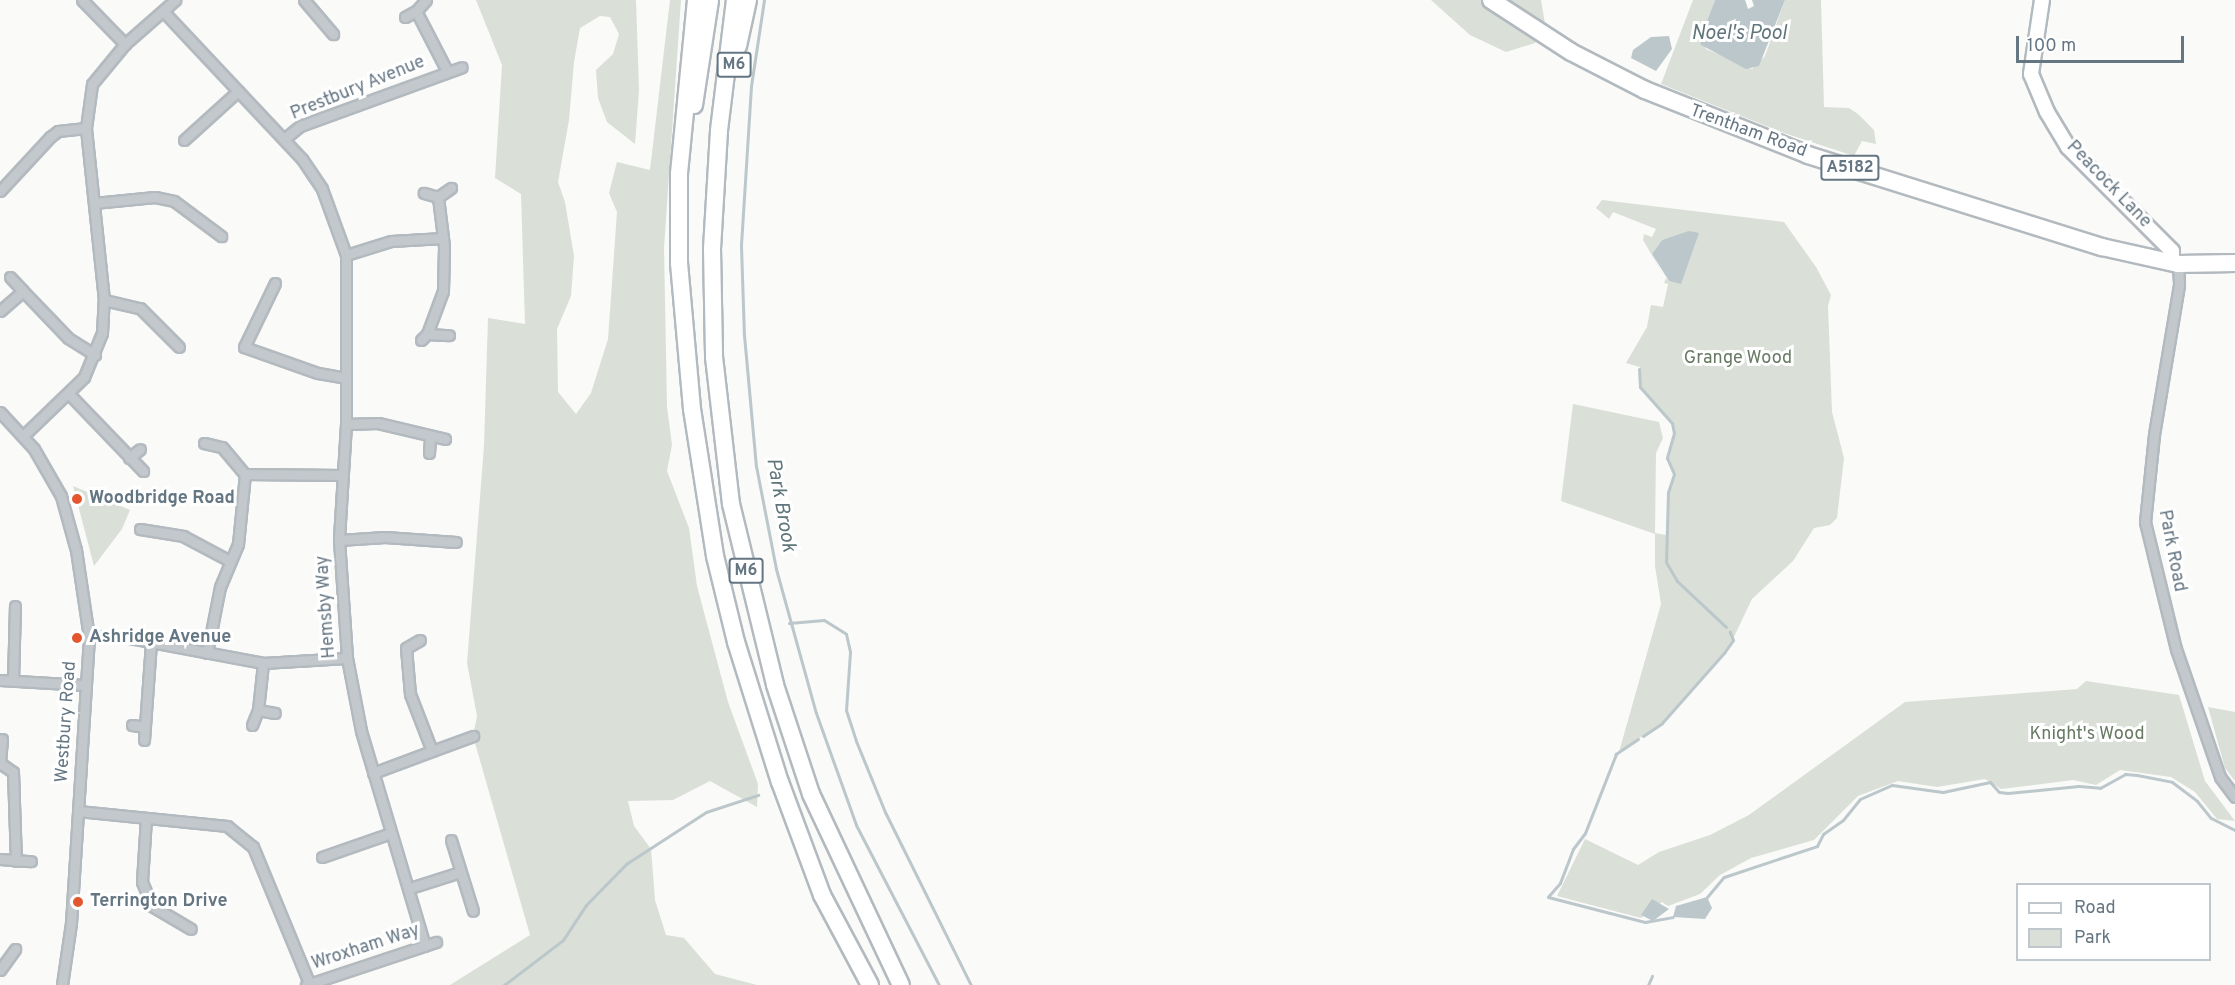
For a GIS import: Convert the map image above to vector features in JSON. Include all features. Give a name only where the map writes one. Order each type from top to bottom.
[{"type":"highway","name":"M6","points":[[696,0],[685,92],[678,217],[698,453],[714,556],[736,642],[776,772],[822,895],[870,985]]},
{"type":"highway","name":"M6","points":[[689,358],[689,171],[710,0]]},
{"type":"highway","name":"M6","points":[[735,0],[719,131],[712,249],[714,357],[731,504],[775,686],[811,794],[901,985]]},
{"type":"highway","name":"M6","points":[[719,131],[748,0]]},
{"type":"highway","name":"Trentham Road","points":[[1491,0],[1571,51],[1680,107],[1953,202],[2102,247],[2175,263],[2235,263]]},
{"type":"street","points":[[82,0],[125,44]]},
{"type":"street","points":[[23,436],[69,394],[95,355],[102,333],[104,300],[86,128],[92,84],[125,44],[175,0]]},
{"type":"street","points":[[304,0],[333,34]]},
{"type":"street","points":[[405,17],[416,11],[426,0]]},
{"type":"street","name":"Peacock Lane","points":[[2042,0],[2031,74],[2047,112],[2068,147],[2172,251],[2175,263]]},
{"type":"street","name":"Hemsby Way","points":[[163,11],[284,139],[322,189],[346,255],[346,424],[339,540],[347,658],[373,773],[410,888],[425,946]]},
{"type":"street","name":"Prestbury Avenue","points":[[416,11],[447,71]]},
{"type":"street","name":"Prestbury Avenue","points":[[284,139],[300,126],[462,67]]},
{"type":"street","points":[[184,140],[238,91]]},
{"type":"street","points":[[0,191],[58,131],[86,128]]},
{"type":"street","points":[[438,197],[451,188]]},
{"type":"street","points":[[424,193],[438,197]]},
{"type":"street","points":[[94,203],[155,197],[174,201],[221,237]]},
{"type":"street","points":[[438,197],[443,238],[443,291],[424,337],[449,335]]},
{"type":"street","points":[[346,255],[391,241],[443,238]]},
{"type":"street","name":"Park Road","points":[[2175,263],[2179,285],[2154,435],[2145,522],[2176,649],[2220,777],[2235,797]]},
{"type":"street","points":[[10,277],[68,338],[95,355]]},
{"type":"street","points":[[241,357],[275,283]]},
{"type":"street","points":[[0,311],[23,291]]},
{"type":"street","points":[[104,300],[140,308],[180,347]]},
{"type":"street","points":[[244,347],[318,373],[346,378]]},
{"type":"street","points":[[69,394],[143,471]]},
{"type":"street","name":"Westbury Road","points":[[0,412],[23,436],[61,496],[76,550],[89,637],[71,923],[62,985]]},
{"type":"street","points":[[346,424],[378,423],[445,439]]},
{"type":"street","points":[[429,453],[430,437]]},
{"type":"street","points":[[204,443],[222,447],[246,474],[342,475]]},
{"type":"street","points":[[129,458],[140,449]]},
{"type":"street","points":[[207,653],[220,587],[238,544],[246,474]]},
{"type":"street","points":[[140,529],[183,536],[230,561]]},
{"type":"street","points":[[339,540],[385,537],[456,542]]},
{"type":"street","points":[[13,681],[15,606]]},
{"type":"street","points":[[89,637],[151,642],[263,663],[347,658]]},
{"type":"street","points":[[420,640],[406,648],[410,694],[432,751]]},
{"type":"street","points":[[144,740],[151,642]]},
{"type":"street","points":[[252,725],[258,710],[263,663]]},
{"type":"street","points":[[0,680],[85,686]]},
{"type":"street","points":[[258,710],[276,713]]},
{"type":"street","points":[[132,725],[146,727]]},
{"type":"street","points":[[373,773],[473,736]]},
{"type":"street","points":[[2,739],[0,763],[12,772],[23,773]]},
{"type":"street","points":[[12,772],[16,861]]},
{"type":"street","points":[[78,811],[227,826],[253,847],[308,984]]},
{"type":"street","points":[[146,818],[142,882],[152,906],[191,929]]},
{"type":"street","points":[[322,857],[391,833]]},
{"type":"street","points":[[451,840],[473,911]]},
{"type":"street","points":[[0,859],[31,861]]},
{"type":"street","points":[[410,888],[460,872]]},
{"type":"street","name":"Wroxham Way","points":[[308,984],[436,942]]},
{"type":"street","points":[[0,970],[15,949]]},
{"type":"green space","points":[[476,0],[636,0],[639,90],[635,144],[607,122],[598,98],[596,70],[613,54],[619,34],[610,17],[600,16],[580,28],[574,62],[569,120],[558,182],[565,202],[574,256],[571,296],[557,329],[558,392],[576,414],[591,393],[608,339],[617,212],[609,193],[617,162],[650,170],[670,0],[681,0],[664,248],[667,407],[672,445],[667,471],[689,528],[697,586],[728,702],[758,784],[757,807],[710,781],[673,800],[628,801],[634,826],[651,849],[655,900],[666,935],[684,938],[715,974],[757,985],[450,985],[530,935],[473,736],[477,716],[467,663],[484,446],[488,318],[525,324],[521,194],[495,178],[502,65]]},
{"type":"green space","points":[[1431,0],[1541,0],[1545,24],[1535,43],[1506,52],[1470,35]]},
{"type":"green space","points":[[1693,0],[1715,0],[1700,39],[1706,49],[1752,69],[1765,56],[1785,0],[1821,0],[1824,107],[1849,108],[1858,114],[1874,130],[1876,144],[1862,141],[1854,156],[1784,133],[1661,84]]},
{"type":"green space","name":"Grange Wood","points":[[1602,200],[1784,222],[1816,267],[1831,295],[1828,306],[1832,412],[1844,458],[1837,518],[1830,525],[1814,528],[1793,561],[1752,599],[1730,645],[1662,723],[1619,752],[1661,604],[1655,566],[1655,534],[1561,501],[1573,404],[1659,422],[1663,438],[1656,453],[1655,533],[1666,535],[1668,492],[1674,474],[1667,458],[1674,433],[1672,423],[1640,387],[1640,367],[1626,363],[1647,327],[1651,305],[1663,307],[1668,284],[1664,283],[1666,278],[1669,281],[1677,236],[1662,240],[1652,254],[1663,274],[1643,240],[1644,234],[1652,237],[1656,229],[1613,212],[1609,219],[1596,208]]},
{"type":"green space","points":[[73,486],[130,510],[122,529],[94,566]]},
{"type":"green space","name":"Knight's Wood","points":[[2086,681],[2179,695],[2205,781],[2235,821],[2217,819],[2195,792],[2171,777],[2120,770],[2096,785],[2073,780],[2001,789],[1985,779],[1937,787],[1898,781],[1858,796],[1814,840],[1751,858],[1720,875],[1700,894],[1668,906],[1662,902],[1641,918],[1557,896],[1585,839],[1638,865],[1659,852],[1710,835],[1749,815],[1905,702],[2077,689]]},
{"type":"green space","points":[[2208,707],[2235,712],[2235,781],[2225,768]]},
{"type":"water","name":"Noel's Pool","points":[[1715,0],[1745,0],[1748,9],[1754,6],[1752,0],[1785,0],[1759,66],[1746,69],[1701,45],[1700,39]]},
{"type":"water","points":[[1669,36],[1672,49],[1656,71],[1631,58],[1633,50],[1651,37]]},
{"type":"water","points":[[1689,231],[1699,233],[1681,284],[1669,281],[1652,254],[1662,240]]},
{"type":"water","points":[[1707,897],[1712,908],[1705,919],[1673,917],[1676,906]]},
{"type":"water","points":[[1652,899],[1669,909],[1653,921],[1641,915]]},
{"type":"waterway","name":"Park Brook","points":[[764,0],[751,86],[741,246],[744,335],[756,466],[776,569],[816,713],[856,825],[939,985]]},
{"type":"waterway","points":[[1639,369],[1640,387],[1672,423],[1674,433],[1667,458],[1674,474],[1668,492],[1666,562],[1677,581],[1726,627]]},
{"type":"waterway","points":[[789,623],[824,620],[846,634],[850,652],[846,710],[856,741],[885,812],[971,985]]},
{"type":"waterway","points":[[1643,736],[1662,723],[1724,653],[1733,640],[1730,632]]},
{"type":"waterway","points":[[1638,739],[1616,754],[1585,833],[1573,849],[1560,883],[1548,897],[1645,922],[1673,917]]},
{"type":"waterway","points":[[1707,897],[1724,877],[1817,846],[1823,834],[1843,820],[1860,799],[1892,785],[1943,792],[1990,782],[1999,792],[2008,793],[2079,786],[2100,788],[2125,774],[2137,775],[2172,782],[2197,801],[2211,818],[2235,830]]},
{"type":"waterway","points":[[504,985],[563,940],[586,905],[626,864],[706,812],[758,795]]},
{"type":"waterway","points":[[1648,985],[1652,976]]},
{"type":"place","name":"Woodbridge Road","points":[[77,499]]},
{"type":"place","name":"Ashridge Avenue","points":[[77,638]]},
{"type":"place","name":"Terrington Drive","points":[[78,902]]}]
